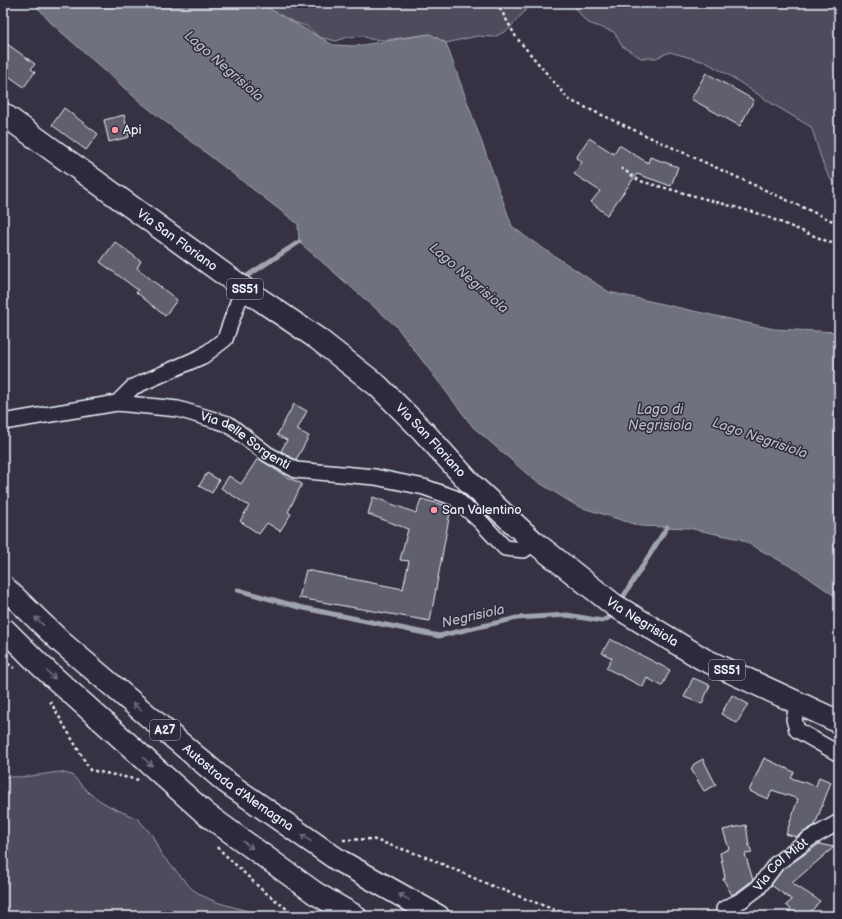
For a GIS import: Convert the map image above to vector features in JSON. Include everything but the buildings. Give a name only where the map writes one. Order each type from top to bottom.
[{"type":"main road","name":"Via San Floriano","points":[[3,114],[246,290],[318,339],[378,386],[423,431],[471,484]]},
{"type":"main road","name":"Via Negrisiola","points":[[471,484],[534,542],[617,607],[703,659],[839,722]]},
{"type":"main road","name":"Autostrada d'Alemagna","points":[[3,586],[61,642],[226,782],[338,860],[438,916]]},
{"type":"main road","name":"A27","points":[[3,628],[39,664],[206,814],[315,893],[355,916]]},
{"type":"street","points":[[117,403],[133,386],[203,356],[225,338],[238,302],[246,290]]},
{"type":"street","name":"Via delle Sorgenti","points":[[3,422],[117,403],[178,409],[228,424],[267,454],[296,470],[375,477],[424,487],[455,498],[505,548],[524,550],[534,542]]},
{"type":"street","points":[[798,703],[794,719],[797,730],[839,754]]},
{"type":"street","name":"Via Col Miòt","points":[[724,909],[742,900],[758,888],[776,864],[809,839],[839,822]]},
{"type":"path","points":[[497,3],[516,37],[569,100],[839,224]]},
{"type":"path","points":[[621,168],[640,181],[760,214],[839,246]]},
{"type":"path","points":[[3,660],[15,669]]},
{"type":"path","points":[[48,699],[90,770],[146,781]]},
{"type":"shaded area","points":[[249,3],[532,3],[508,30],[494,37],[477,36],[446,43],[430,34],[385,40],[370,39],[362,36],[348,37],[336,41],[319,37],[306,26],[280,20]]},
{"type":"shaded area","points":[[572,3],[839,3],[839,188],[833,183],[825,168],[811,127],[727,74],[705,62],[670,52],[656,58],[641,58],[622,46],[614,32],[586,22]]},
{"type":"shaded area","points":[[60,772],[72,775],[89,793],[99,800],[138,819],[152,835],[161,854],[192,889],[216,902],[259,916],[3,916],[3,776],[24,777]]},
{"type":"water","name":"Lago di Negrisiola","points":[[34,3],[260,3],[333,45],[356,46],[430,34],[446,43],[512,226],[526,237],[609,292],[774,329],[839,332],[839,599],[799,571],[740,539],[688,528],[640,526],[577,506],[533,479],[473,427],[396,326],[299,242],[298,224],[140,102],[51,23]]},
{"type":"waterway","points":[[247,276],[299,242]]},
{"type":"waterway","name":"Negrisiola","points":[[620,602],[667,527]]},
{"type":"waterway","name":"Negrisiola","points":[[238,590],[299,607],[439,636],[517,618],[567,615],[602,621],[610,617],[614,611]]},
{"type":"place","name":"Api","points":[[115,130]]},
{"type":"place","name":"San Valentino","points":[[434,510]]},
{"type":"water label","name":"Lago Negrisiola","points":[[224,66]]},
{"type":"water label","name":"Lago Negrisiola","points":[[469,278]]},
{"type":"water label","name":"Lago Negrisiola","points":[[760,438]]}]
